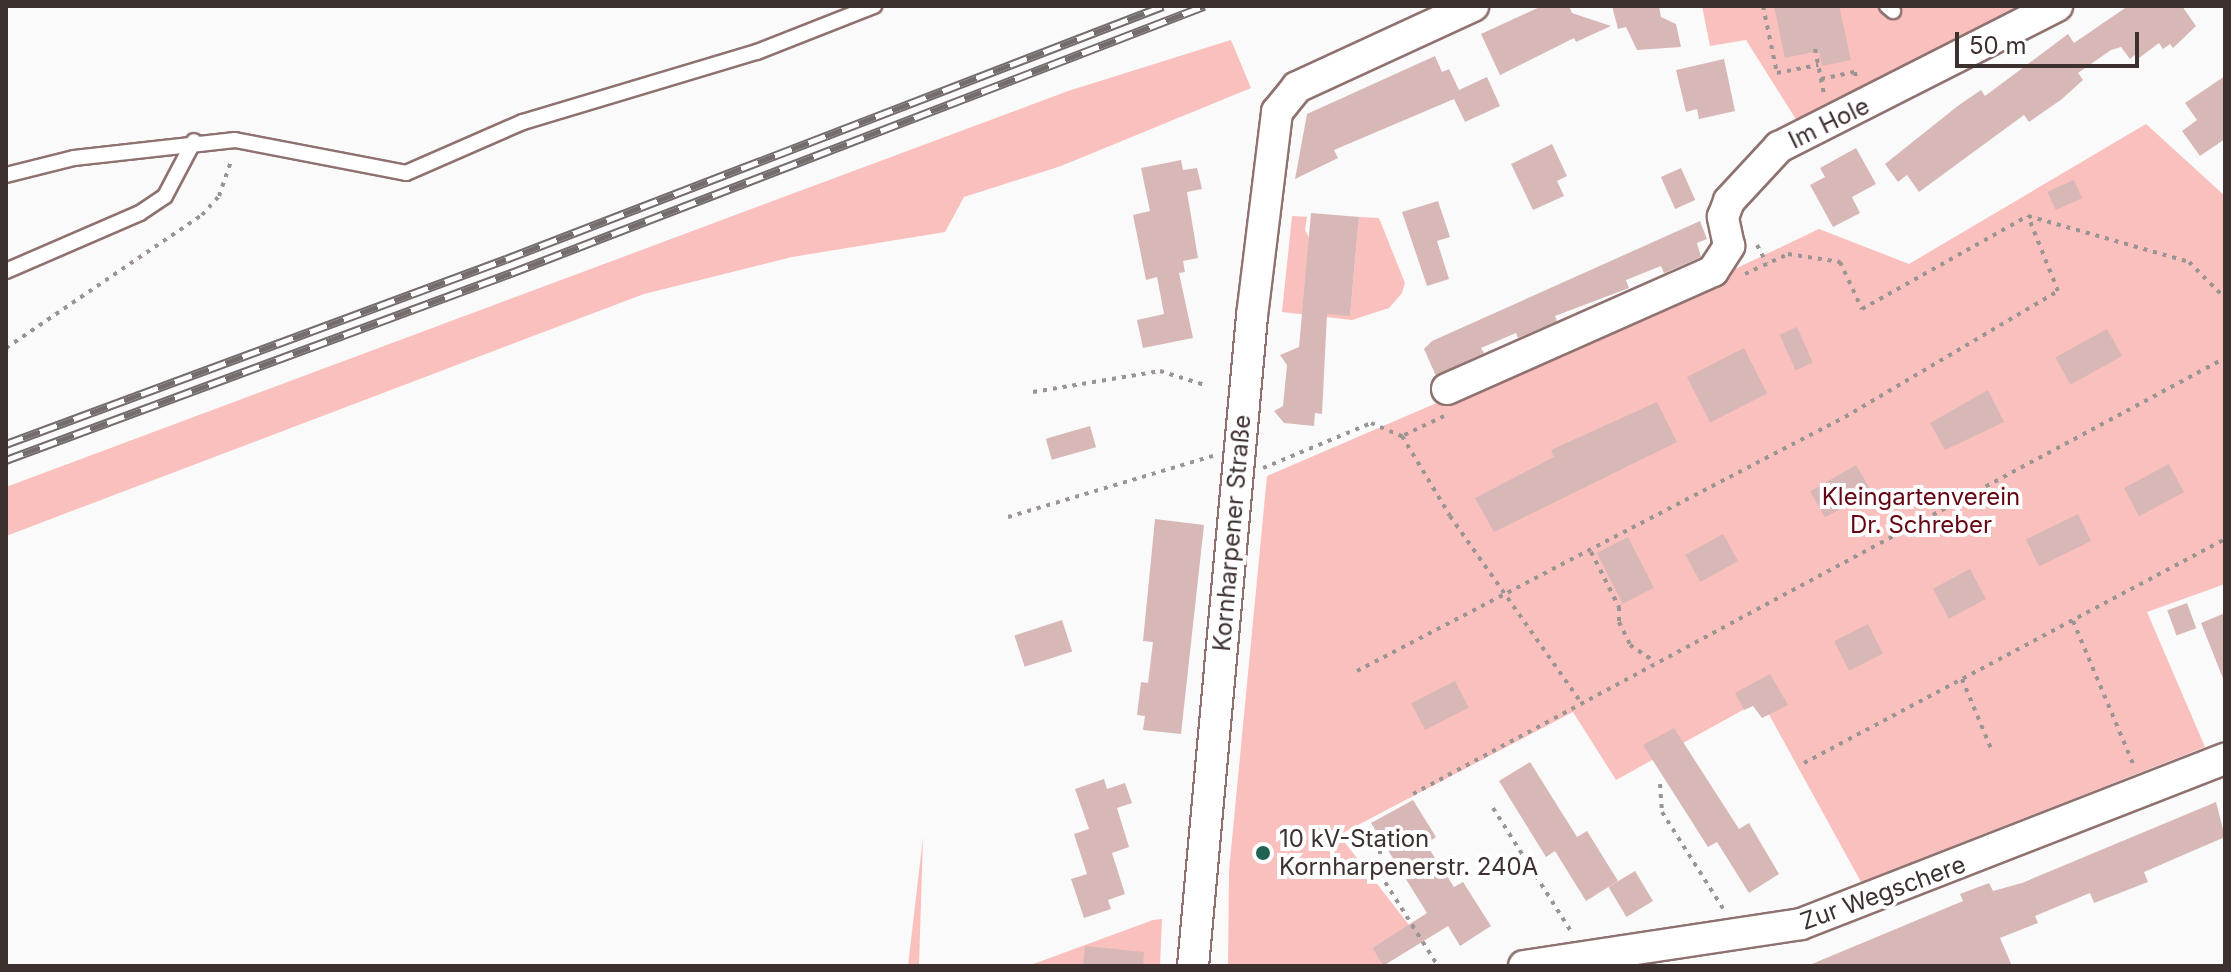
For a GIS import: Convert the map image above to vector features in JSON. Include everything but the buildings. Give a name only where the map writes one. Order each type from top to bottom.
[{"type":"street","name":"Kornharpener Straße","points":[[1193,966],[1238,460],[1273,130],[1282,101],[1297,87],[1473,6]]},
{"type":"street","name":"Im Hole","points":[[1452,400],[1713,271],[1729,246],[1723,217],[1729,201],[1779,147],[2057,6]]},
{"type":"street","name":"Zur Wegschere","points":[[1524,966],[1587,955],[1739,937],[1801,924],[1867,902],[2225,759]]},
{"type":"lane","points":[[6,175],[74,158],[194,141],[235,140],[406,173],[523,122],[757,52],[874,6]]},
{"type":"lane","points":[[6,271],[165,196],[194,141]]},
{"type":"path","points":[[1763,6],[1777,73],[1818,65]]},
{"type":"path","points":[[1815,49],[1822,83]]},
{"type":"path","points":[[6,348],[202,215],[219,196],[235,140]]},
{"type":"path","points":[[1357,671],[1506,597],[1845,417],[2058,291],[2028,216]]},
{"type":"path","points":[[1739,277],[1788,254],[1840,262],[1862,309],[2028,216],[2189,262],[2225,298]]},
{"type":"path","points":[[1413,794],[1580,701],[2225,358]]},
{"type":"path","points":[[1033,392],[1160,371],[1205,385]]},
{"type":"path","points":[[1402,436],[1452,400]]},
{"type":"path","points":[[1008,517],[1238,460],[1261,469],[1371,423],[1402,436],[1506,597],[1580,701]]},
{"type":"path","points":[[1804,763],[2225,539]]},
{"type":"path","points":[[1591,552],[1619,607],[1619,622],[1630,645],[1655,662]]},
{"type":"path","points":[[2073,621],[2144,791]]},
{"type":"path","points":[[1962,679],[1992,751]]},
{"type":"path","points":[[1660,784],[1662,812],[1739,937]]},
{"type":"path","points":[[1493,808],[1587,955]]},
{"type":"path","points":[[1380,850],[1380,874],[1438,966]]},
{"type":"green space","points":[[1702,6],[2023,6],[1797,121],[1746,40],[1710,46]]},
{"type":"green space","points":[[1231,40],[1251,88],[1061,166],[964,197],[945,232],[792,257],[644,294],[6,536],[6,487],[1068,91]]},
{"type":"green space","name":"Kleingartenverein Dr. Schreber","points":[[2146,124],[2225,196],[2225,584],[2147,612],[2205,747],[1861,882],[1761,700],[1616,780],[1573,712],[1339,835],[1409,925],[1372,948],[1383,966],[1228,966],[1229,871],[1267,476],[1613,327],[1819,229],[1909,264]]},
{"type":"green space","points":[[1292,216],[1307,217],[1305,230],[1350,316],[1359,217],[1379,218],[1405,283],[1402,293],[1389,308],[1352,320],[1282,312]]},
{"type":"green space","points":[[923,837],[919,966],[908,966]]},
{"type":"green space","points":[[1162,919],[1160,966],[1028,966],[1153,920]]},
{"type":"railway","points":[[6,444],[506,259],[1163,6]]},
{"type":"railway","points":[[6,460],[511,273],[1204,6]]},
{"type":"place","name":"10 kV-Station Kornharpenerstr. 240A","points":[[1263,853]]}]
